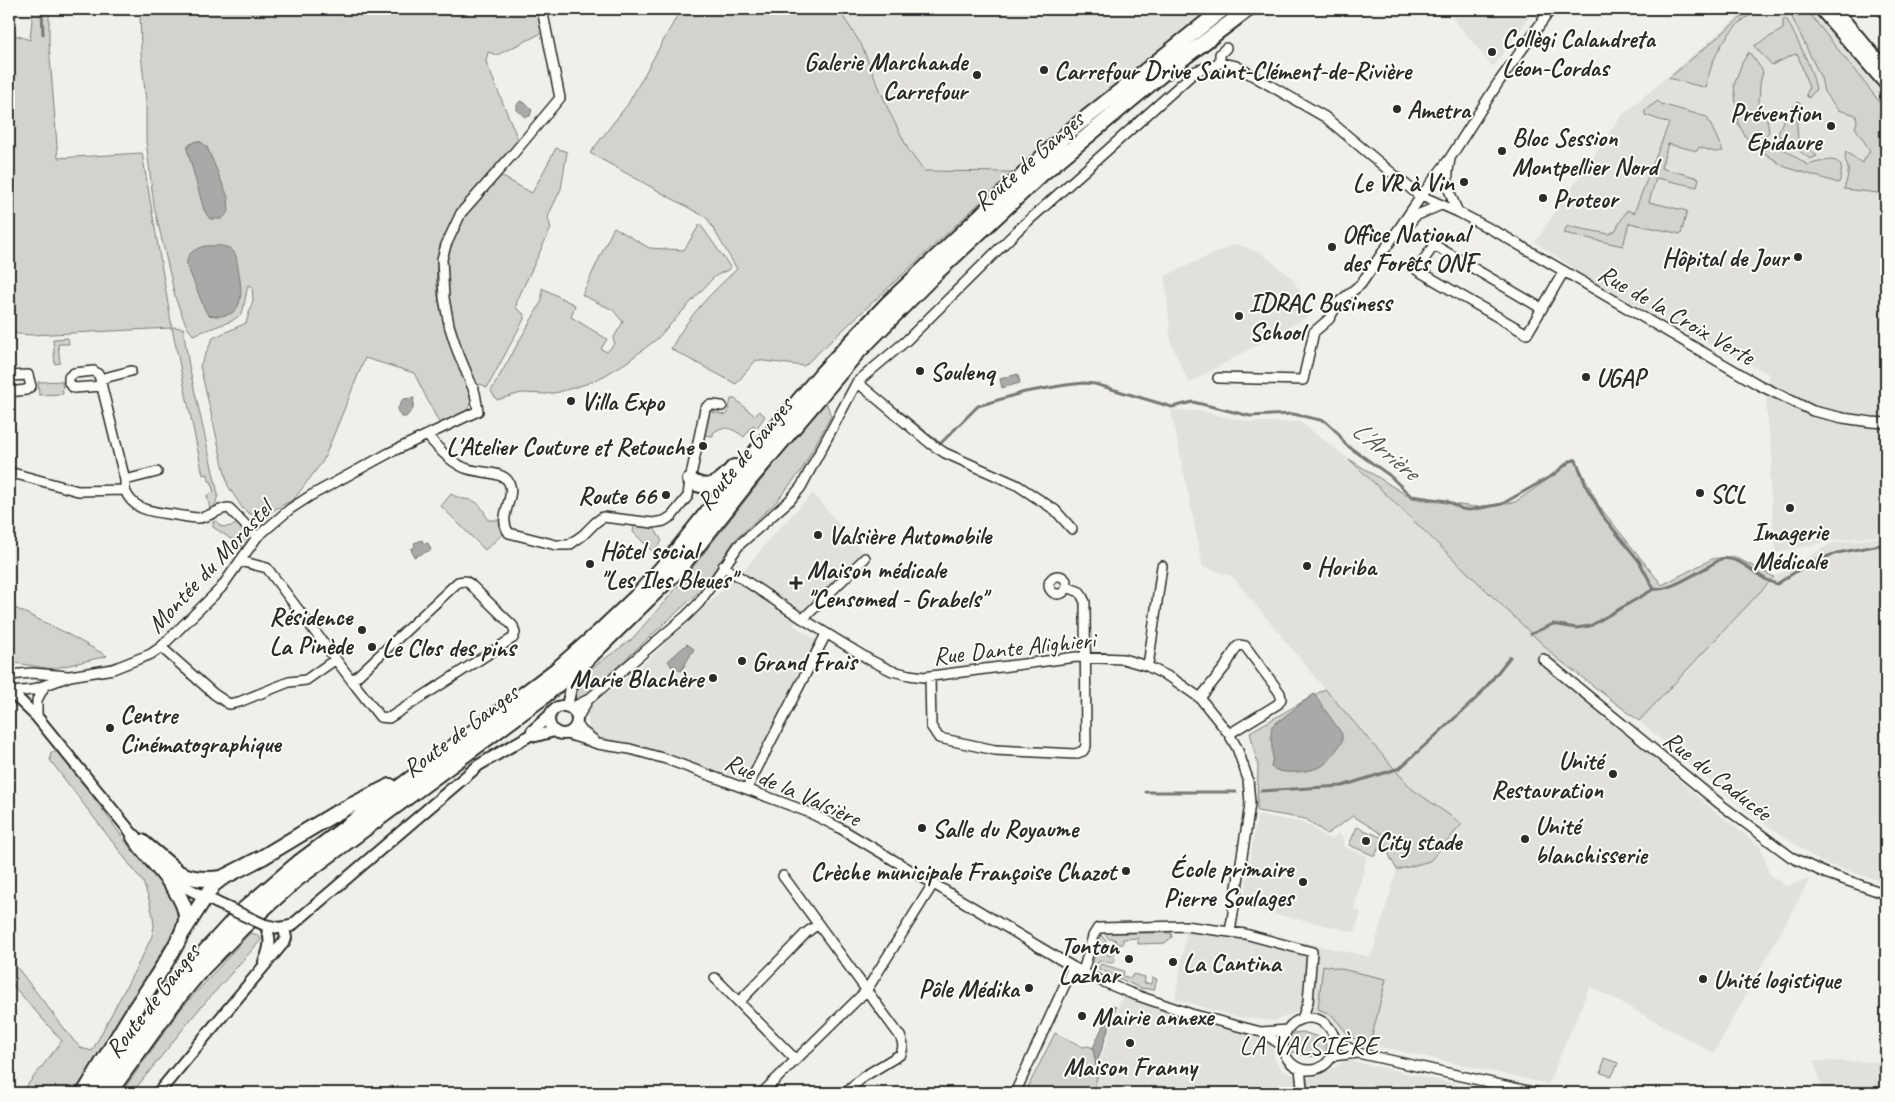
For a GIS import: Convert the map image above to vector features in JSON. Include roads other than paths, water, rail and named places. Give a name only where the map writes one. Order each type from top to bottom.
[{"type":"main road","name":"Route de Ganges","points":[[95,1093],[168,992],[242,911],[298,863],[556,670],[597,634],[636,597],[669,560],[753,456],[861,330],[1001,194],[1071,130],[1223,9]]},
{"type":"main road","name":"Route de Ganges","points":[[109,1093],[172,1004],[201,970],[243,927],[338,847],[543,697],[582,664],[681,567],[751,478],[856,354],[935,274],[1044,172],[1161,75],[1248,9]]},
{"type":"main road","points":[[1821,9],[1886,84]]},
{"type":"main road","points":[[1834,9],[1886,70]]},
{"type":"main road","points":[[690,480],[702,486],[715,484],[723,480],[742,458],[753,456]]},
{"type":"main road","points":[[84,1093],[179,938],[211,900],[213,885],[336,813],[422,770]]},
{"type":"main road","points":[[134,837],[148,845],[179,873],[209,880],[222,878]]},
{"type":"main road","points":[[134,837],[168,881],[183,906],[186,917],[179,938]]},
{"type":"street","name":"Montée du Morastel","points":[[10,691],[32,690],[70,676],[113,669],[138,660],[161,648],[222,588],[258,537],[290,509],[310,496],[389,454],[478,411],[475,393],[457,350],[446,312],[442,259],[453,229],[461,214],[560,98],[542,9]]},
{"type":"street","points":[[1218,378],[1303,380],[1314,332],[1329,320],[1338,303],[1361,284],[1422,195],[1450,158],[1498,83],[1551,9]]},
{"type":"street","points":[[10,691],[37,717],[134,837],[179,884],[265,925],[281,928],[291,926],[480,765],[532,734],[532,731],[554,709],[562,706],[569,707],[589,699],[699,602],[723,566],[740,545],[790,500],[801,487],[857,382],[906,341],[1018,230],[1196,71],[1220,63],[1220,54],[1226,48]]},
{"type":"street","name":"Rue de la Croix Verte","points":[[1220,63],[1236,66],[1325,117],[1411,190],[1458,212],[1564,270],[1674,337],[1785,399],[1828,415],[1886,423]]},
{"type":"street","points":[[1450,158],[1446,172],[1447,182],[1458,212]]},
{"type":"street","points":[[1394,238],[1407,227],[1415,216],[1441,204]]},
{"type":"street","points":[[1541,308],[1434,245],[1417,270],[1527,334],[1564,270]]},
{"type":"street","points":[[131,371],[101,383],[125,485],[135,504],[148,511],[198,518],[229,508],[258,537]]},
{"type":"street","points":[[9,376],[28,375],[31,386],[26,390],[9,392]]},
{"type":"street","points":[[857,382],[931,444],[945,453],[1017,485],[1055,510],[1072,529]]},
{"type":"street","points":[[427,435],[442,452],[464,468],[502,476],[508,480],[511,488],[505,518],[509,533],[556,545],[572,543],[603,517],[646,522],[668,519],[688,496],[705,409],[712,404],[722,406]]},
{"type":"street","points":[[9,472],[78,491],[125,485],[157,472]]},
{"type":"street","points":[[803,619],[865,558]]},
{"type":"street","points":[[240,561],[268,568],[352,681],[380,717],[389,718],[513,638],[515,633],[513,626],[470,584],[465,581],[458,582],[352,681]]},
{"type":"street","name":"Rue Dante Alighieri","points":[[723,566],[826,634],[892,671],[908,675],[930,676],[1085,656],[1123,659],[1146,666],[1173,679],[1200,698],[1229,734],[1237,748],[1248,779],[1250,804],[1230,932]]},
{"type":"street","points":[[1146,666],[1149,659],[1162,566]]},
{"type":"street","points":[[930,676],[931,726],[939,738],[994,750],[1075,754],[1083,751],[1086,746],[1085,602],[1080,592],[1067,587]]},
{"type":"street","points":[[747,788],[826,634]]},
{"type":"street","points":[[1200,698],[1225,667],[1236,648],[1240,645],[1245,646],[1280,694],[1281,699],[1278,704],[1229,734]]},
{"type":"street","points":[[161,648],[214,694],[229,704],[236,703],[288,682],[306,680],[336,659]]},
{"type":"street","name":"Rue du Caducée","points":[[1542,659],[1720,804],[1791,857],[1825,873],[1886,894]]},
{"type":"street","points":[[582,664],[581,675],[571,688],[569,707],[576,715],[577,722],[582,731],[598,744]]},
{"type":"street","name":"Montée du Morastel","points":[[9,675],[32,673],[70,676]]},
{"type":"street","points":[[37,717],[37,700],[46,686]]},
{"type":"street","points":[[549,716],[549,724],[554,731],[560,734],[567,734],[571,732],[589,699]]},
{"type":"street","points":[[532,734],[536,736],[554,731]]},
{"type":"street","name":"Rue de la Valsière","points":[[567,734],[598,744],[630,749],[666,759],[808,812],[838,826],[1082,972],[1143,998],[1181,1011],[1261,1032]]},
{"type":"street","points":[[783,876],[900,1036],[903,1043],[901,1054],[863,1077],[846,1093]]},
{"type":"street","points":[[762,1093],[866,990],[933,884]]},
{"type":"street","points":[[739,1002],[806,933],[818,924]]},
{"type":"street","points":[[265,925],[270,940]]},
{"type":"street","points":[[1082,972],[1093,936],[1098,928],[1186,926],[1245,934],[1312,952],[1308,1002],[1302,1018]]},
{"type":"street","points":[[262,967],[268,954],[272,934],[281,928]]},
{"type":"street","points":[[158,1093],[284,942],[286,938],[281,928]]},
{"type":"street","points":[[1015,1093],[1073,967]]},
{"type":"street","points":[[715,978],[796,1060]]},
{"type":"street","points":[[1308,1002],[1314,1018]]},
{"type":"street","points":[[1335,1040],[1332,1056],[1321,1067],[1314,1070],[1300,1069],[1288,1060],[1283,1046],[1287,1030],[1296,1021],[1302,1018],[1314,1018],[1328,1026],[1335,1040],[1358,1054]]},
{"type":"street","points":[[1261,1032],[1287,1030]]},
{"type":"street","points":[[1261,1032],[1283,1046]]},
{"type":"street","points":[[1332,1056],[1358,1054],[1537,1093]]},
{"type":"street","points":[[1300,1069],[1301,1090]]},
{"type":"street","points":[[1301,1090],[1314,1070]]},
{"type":"waterway","points":[[42,9],[43,34]]},
{"type":"waterway","name":"L'Arrière","points":[[885,400],[940,444],[978,406],[1025,392],[1084,383],[1095,384],[1172,407],[1193,402],[1250,416],[1293,414],[1325,421],[1338,433],[1345,444],[1389,475],[1411,496],[1447,501],[1462,509],[1470,510],[1502,504],[1553,475],[1570,461],[1576,460],[1587,488],[1605,519],[1639,561],[1654,589]]},
{"type":"waterway","name":"L'Arrière","points":[[1531,634],[1553,624],[1576,628],[1590,626],[1654,589],[1661,589],[1678,583],[1721,559],[1729,559],[1743,564],[1763,578],[1777,584],[1809,563],[1837,553],[1886,544]]},
{"type":"waterway","points":[[1261,791],[1342,786],[1400,768],[1479,696],[1510,657]]},
{"type":"waterway","points":[[1146,792],[1236,792]]},
{"type":"place","name":"Collègi Calandreta Léon-Cordas","points":[[1492,52]]},
{"type":"place","name":"Carrefour Drive Saint-Clément-de-Rivière","points":[[1044,70]]},
{"type":"place","name":"Galerie Marchande Carrefour","points":[[977,75]]},
{"type":"place","name":"Ametra","points":[[1397,109]]},
{"type":"place","name":"Prévention Epidaure","points":[[1831,126]]},
{"type":"place","name":"Bloc Session Montpellier Nord","points":[[1502,151]]},
{"type":"place","name":"Le VR à Vin","points":[[1464,182]]},
{"type":"place","name":"Proteor","points":[[1543,198]]},
{"type":"place","name":"Office National des Forêts ONF","points":[[1332,247]]},
{"type":"place","name":"Hôpital de Jour","points":[[1798,257]]},
{"type":"place","name":"IDRAC Business School","points":[[1239,316]]},
{"type":"place","name":"Soulenq","points":[[920,371]]},
{"type":"place","name":"UGAP","points":[[1586,377]]},
{"type":"place","name":"Villa Expo","points":[[571,401]]},
{"type":"place","name":"L'Atelier Couture et Retouche","points":[[703,446]]},
{"type":"place","name":"SCL","points":[[1700,493]]},
{"type":"place","name":"Route 66","points":[[666,495]]},
{"type":"place","name":"Imagerie Médicale","points":[[1790,508]]},
{"type":"place","name":"Valsière Automobile","points":[[818,535]]},
{"type":"place","name":"Hôtel social \"Les Iles Bleues\"","points":[[590,564]]},
{"type":"place","name":"Horiba","points":[[1307,566]]},
{"type":"place","name":"Maison médicale \"Censomed - Grabels\"","points":[[796,583]]},
{"type":"place","name":"Résidence La Pinède","points":[[362,630]]},
{"type":"place","name":"Le Clos des pins","points":[[372,647]]},
{"type":"place","name":"Grand Frais","points":[[742,661]]},
{"type":"place","name":"Marie Blachère","points":[[713,678]]},
{"type":"place","name":"Centre Cinématographique","points":[[110,728]]},
{"type":"place","name":"Unité Restauration","points":[[1613,774]]},
{"type":"place","name":"Salle du Royaume","points":[[922,828]]},
{"type":"place","name":"Unité blanchisserie","points":[[1525,839]]},
{"type":"place","name":"City stade","points":[[1366,841]]},
{"type":"place","name":"Crèche municipale Françoise Chazot","points":[[1126,871]]},
{"type":"place","name":"École primaire Pierre Soulages","points":[[1303,882]]},
{"type":"place","name":"Tonton Lazhar","points":[[1129,959]]},
{"type":"place","name":"La Cantina","points":[[1173,962]]},
{"type":"place","name":"Unité logistique","points":[[1703,979]]},
{"type":"place","name":"Pôle Médika","points":[[1029,988]]},
{"type":"place","name":"Mairie annexe","points":[[1082,1016]]},
{"type":"place","name":"Maison Franny","points":[[1130,1043]]},
{"type":"district","name":"LA VALSIÈRE","points":[[1309,1045]]}]
